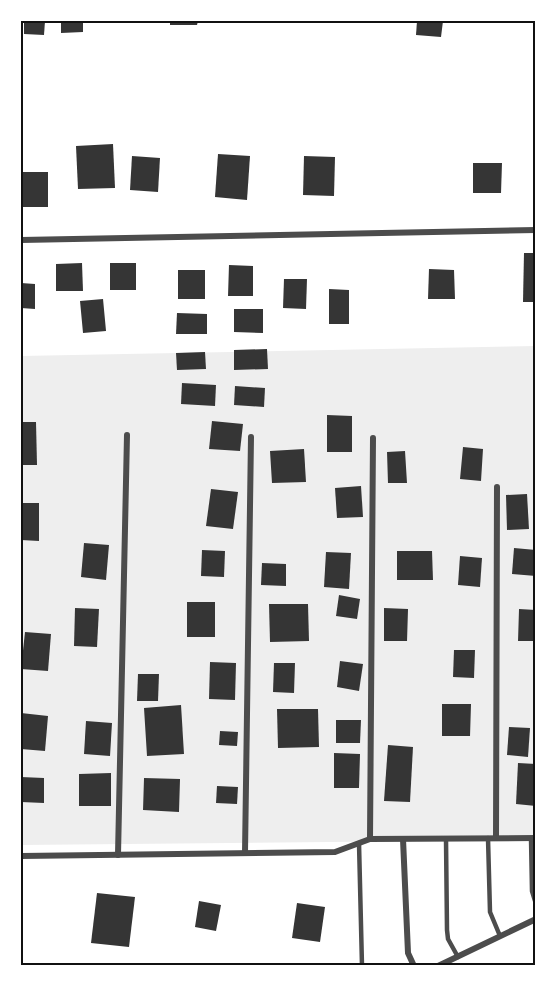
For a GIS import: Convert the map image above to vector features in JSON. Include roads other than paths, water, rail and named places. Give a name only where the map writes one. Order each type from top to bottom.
[{"type":"street","points":[[21,240],[536,230]]},
{"type":"street","points":[[118,855],[127,435]]},
{"type":"street","points":[[245,853],[251,437]]},
{"type":"street","points":[[370,839],[373,438]]},
{"type":"street","points":[[496,838],[497,487]]},
{"type":"street","points":[[21,856],[335,852],[370,839],[534,838]]},
{"type":"street","points":[[403,839],[408,954],[414,966]]},
{"type":"street","points":[[438,966],[536,919]]},
{"type":"lane","points":[[488,838],[490,912],[500,936]]},
{"type":"lane","points":[[534,838],[532,891],[536,904]]},
{"type":"lane","points":[[446,839],[447,930],[448,939],[458,957]]},
{"type":"lane","points":[[359,843],[362,966]]}]
